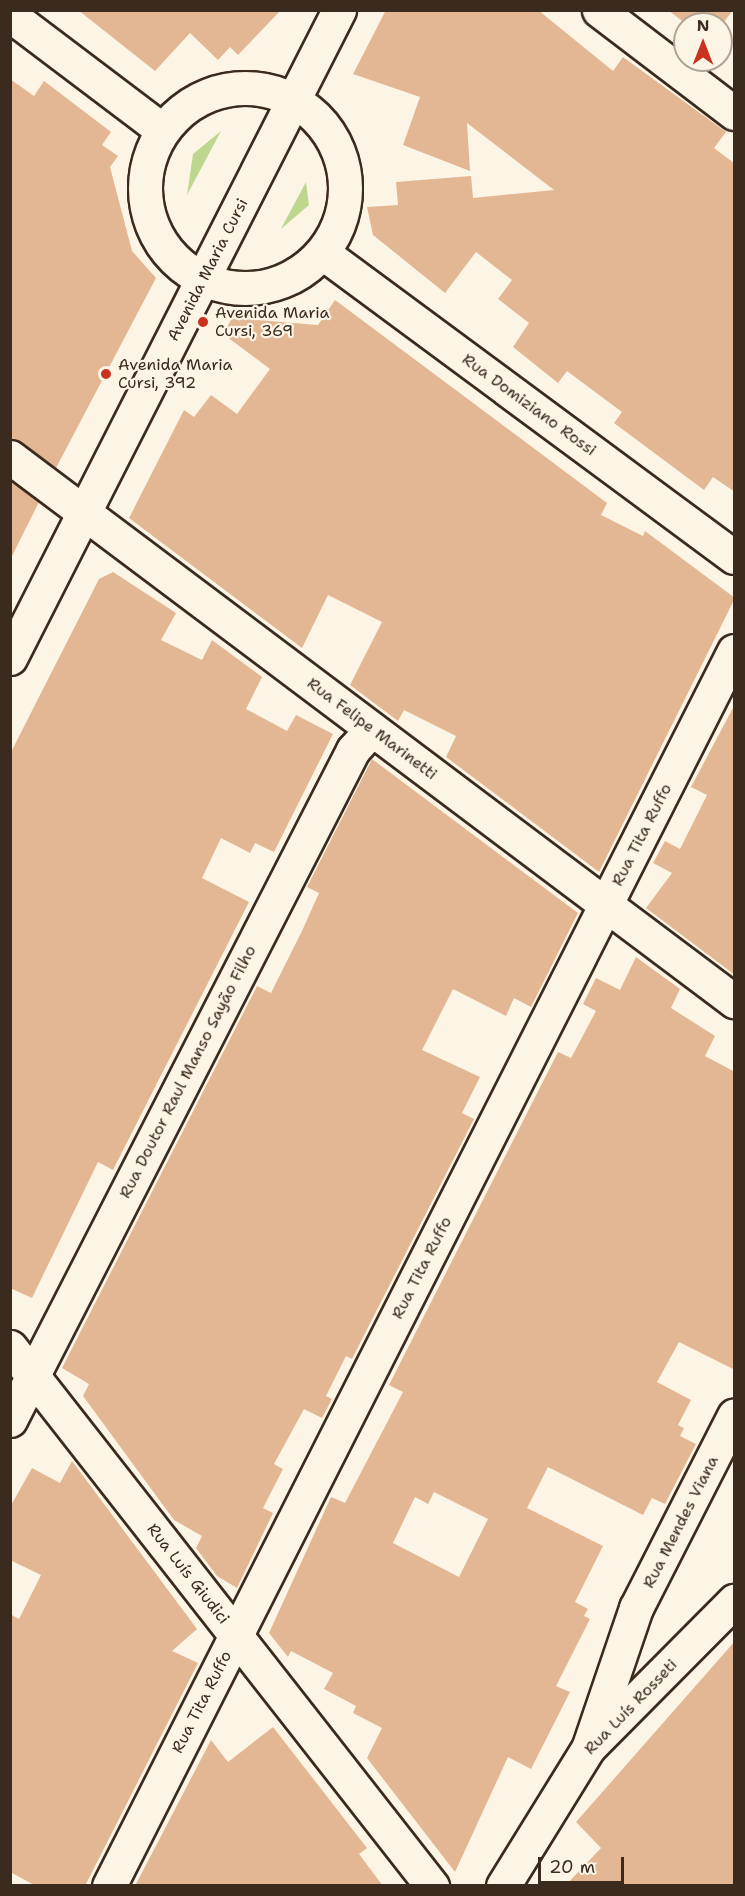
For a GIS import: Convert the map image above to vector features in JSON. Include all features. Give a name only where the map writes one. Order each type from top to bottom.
[{"type":"street","name":"Avenida Maria Cursi","points":[[10,658],[339,10]]},
{"type":"street","points":[[599,10],[735,113]]},
{"type":"street","points":[[10,15],[162,130]]},
{"type":"street","points":[[227,90],[266,90],[293,100],[317,117],[335,141],[345,169],[346,199],[339,228],[323,253],[298,275],[267,287],[234,288],[202,279],[173,259],[153,231],[144,197],[147,162],[162,130],[183,109],[227,90]]},
{"type":"street","name":"Rua Domiziano Rossi","points":[[323,253],[735,557]]},
{"type":"street","name":"Rua Felipe Marinetti","points":[[10,456],[735,1001]]},
{"type":"street","name":"Rua Tita Ruffo","points":[[109,1886],[735,651]]},
{"type":"street","name":"Rua Doutor Raul Manso Sayão Filho","points":[[10,1420],[352,750],[372,729]]},
{"type":"street","name":"Rua Luís Giudici","points":[[10,1347],[432,1886]]},
{"type":"street","name":"Rua Mendes Viana","points":[[589,1747],[628,1628],[735,1416]]},
{"type":"street","name":"Rua Luís Rosseti","points":[[503,1886],[589,1747],[735,1601]]},
{"type":"street","points":[[628,1628],[648,1652],[682,1654]]},
{"type":"green space","points":[[221,131],[187,195],[193,154]]},
{"type":"green space","points":[[306,182],[309,205],[281,229],[283,225]]},
{"type":"building","points":[[78,10],[281,10],[238,55],[230,47],[218,60],[190,33],[155,71]]},
{"type":"building","points":[[386,10],[538,10],[613,71],[623,57],[726,132],[714,148],[735,164],[735,492],[713,477],[704,490],[614,423],[622,412],[567,371],[558,383],[513,347],[529,323],[498,299],[512,280],[476,252],[445,293],[373,235],[367,207],[398,205],[396,182],[471,176],[473,198],[554,190],[467,123],[470,171],[403,145],[420,97],[353,74]]},
{"type":"building","points":[[668,10],[733,10],[732,12],[673,12],[673,14]]},
{"type":"building","points":[[10,79],[34,96],[44,81],[111,132],[102,145],[118,156],[110,167],[132,251],[156,278],[56,468],[10,439]]},
{"type":"building","points":[[335,300],[607,503],[601,515],[643,536],[645,531],[735,598],[599,872],[446,757],[456,736],[404,710],[398,721],[350,685],[382,622],[328,595],[302,648],[129,518],[184,410],[194,417],[211,395],[237,414],[270,369],[223,334],[232,318],[318,325]]},
{"type":"building","points":[[10,481],[39,502],[10,560]]},
{"type":"building","points":[[113,572],[176,613],[161,640],[202,660],[212,640],[262,677],[246,709],[287,731],[296,715],[333,734],[274,852],[255,843],[250,853],[221,838],[202,878],[249,902],[113,1170],[98,1162],[32,1298],[10,1288],[10,754],[99,579]]},
{"type":"building","points":[[735,704],[735,975],[646,908],[672,873],[653,863],[665,841],[680,849],[707,795],[691,787]]},
{"type":"building","points":[[372,759],[578,913],[531,1007],[514,998],[506,1016],[453,989],[422,1050],[480,1077],[462,1113],[474,1119],[352,1359],[346,1356],[326,1396],[332,1399],[322,1418],[304,1409],[274,1464],[283,1469],[263,1508],[273,1513],[237,1588],[217,1576],[196,1548],[202,1536],[174,1520],[83,1396],[89,1384],[62,1368],[257,986],[271,993],[319,893],[307,887]]},
{"type":"building","points":[[636,957],[680,989],[671,1008],[715,1036],[705,1056],[735,1072],[735,1370],[679,1342],[657,1382],[691,1400],[678,1425],[684,1428],[680,1436],[696,1444],[665,1504],[652,1498],[643,1515],[548,1467],[527,1508],[603,1546],[575,1602],[588,1609],[584,1616],[590,1619],[556,1686],[570,1692],[531,1769],[508,1757],[455,1872],[367,1758],[382,1728],[353,1713],[356,1706],[324,1689],[333,1673],[291,1651],[288,1657],[269,1633],[331,1497],[345,1503],[403,1392],[389,1385],[558,1052],[571,1058],[596,1011],[583,1004],[596,978],[620,990]],"holes":[[[434,1492],[488,1519],[459,1577],[393,1543],[415,1497],[428,1504]]]},
{"type":"building","points":[[72,1461],[197,1629],[172,1651],[198,1663],[85,1886],[36,1886],[10,1872],[10,1614],[19,1619],[41,1575],[10,1560],[10,1507],[32,1468],[60,1483]]},
{"type":"building","points":[[735,1641],[735,1886],[565,1886],[601,1848],[576,1822]]},
{"type":"building","points":[[273,1727],[367,1848],[359,1854],[383,1886],[135,1886],[211,1740],[228,1762]]},
{"type":"place","name":"Avenida Maria Cursi, 369","points":[[203,322]]},
{"type":"place","name":"Avenida Maria Cursi, 392","points":[[106,374]]}]
